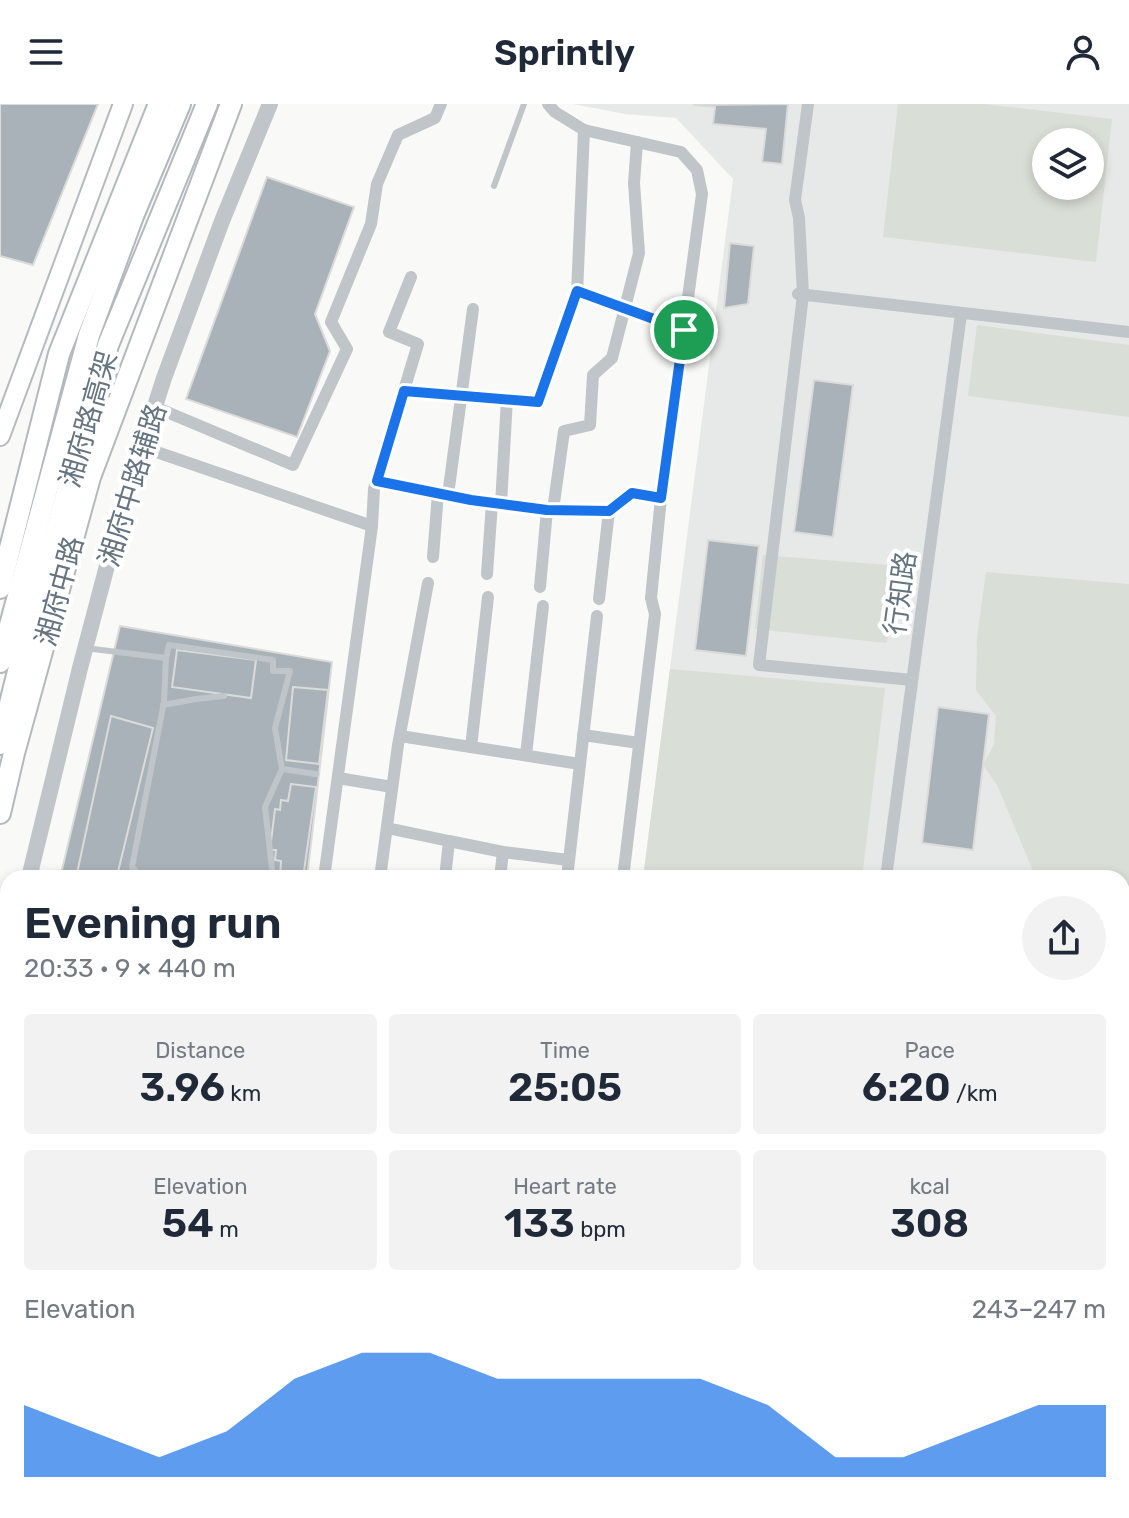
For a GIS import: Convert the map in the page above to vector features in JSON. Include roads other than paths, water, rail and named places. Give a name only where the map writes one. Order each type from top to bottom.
[{"type":"main road","points":[[0,436],[123,104]]},
{"type":"main road","name":"湘府中路","points":[[0,588],[59,354],[159,104]]},
{"type":"main road","name":"湘府路高架","points":[[0,662],[89,335],[133,216],[180,104]]},
{"type":"main road","name":"湘府路高架","points":[[0,744],[28,631],[108,345],[207,104]]},
{"type":"main road","name":"湘府中路","points":[[0,813],[90,477],[231,104]]},
{"type":"street","name":"湘府中路辅路","points":[[31,870],[122,509],[222,221],[270,104]]},
{"type":"street","points":[[155,407],[293,465],[347,349],[331,322],[371,224],[377,184],[398,135],[435,118],[441,104]]},
{"type":"street","points":[[548,104],[584,130],[681,152],[697,170],[702,194],[661,498],[651,598],[655,614],[624,870]]},
{"type":"street","points":[[808,104],[795,200],[799,218],[800,294],[759,665],[912,680]]},
{"type":"street","points":[[404,391],[538,402],[577,291],[584,130]]},
{"type":"street","points":[[540,587],[564,431],[590,425],[593,375],[612,358],[639,253],[634,183],[637,142]]},
{"type":"street","points":[[325,870],[372,526],[374,489],[418,344],[389,332],[411,277]]},
{"type":"street","points":[[577,291],[684,330]]},
{"type":"street","points":[[800,294],[1129,332]]},
{"type":"street","points":[[433,557],[473,309]]},
{"type":"street","name":"行知路","points":[[887,870],[961,314]]},
{"type":"street","points":[[487,574],[507,399]]},
{"type":"street","points":[[142,447],[372,526]]},
{"type":"street","points":[[377,481],[550,510],[609,511],[632,493],[661,498]]},
{"type":"street","points":[[599,599],[609,511]]},
{"type":"street","points":[[381,870],[400,736],[428,583]]},
{"type":"street","points":[[471,747],[488,597]]},
{"type":"street","points":[[526,755],[543,606]]},
{"type":"street","points":[[568,870],[597,616]]},
{"type":"street","points":[[583,735],[639,743]]},
{"type":"street","points":[[400,736],[580,764]]},
{"type":"street","points":[[338,778],[392,787]]},
{"type":"street","points":[[387,828],[503,852],[569,860]]},
{"type":"street","points":[[446,870],[449,841]]},
{"type":"street","points":[[501,870],[503,852]]},
{"type":"lane","points":[[494,186],[524,104]]},
{"type":"lane","points":[[135,870],[132,867],[163,705],[169,645],[273,660],[273,671],[290,671],[275,728],[282,769],[265,807],[272,870]]},
{"type":"lane","points":[[85,648],[166,658]]},
{"type":"lane","points":[[163,705],[224,696]]},
{"type":"lane","points":[[282,769],[316,774]]}]
